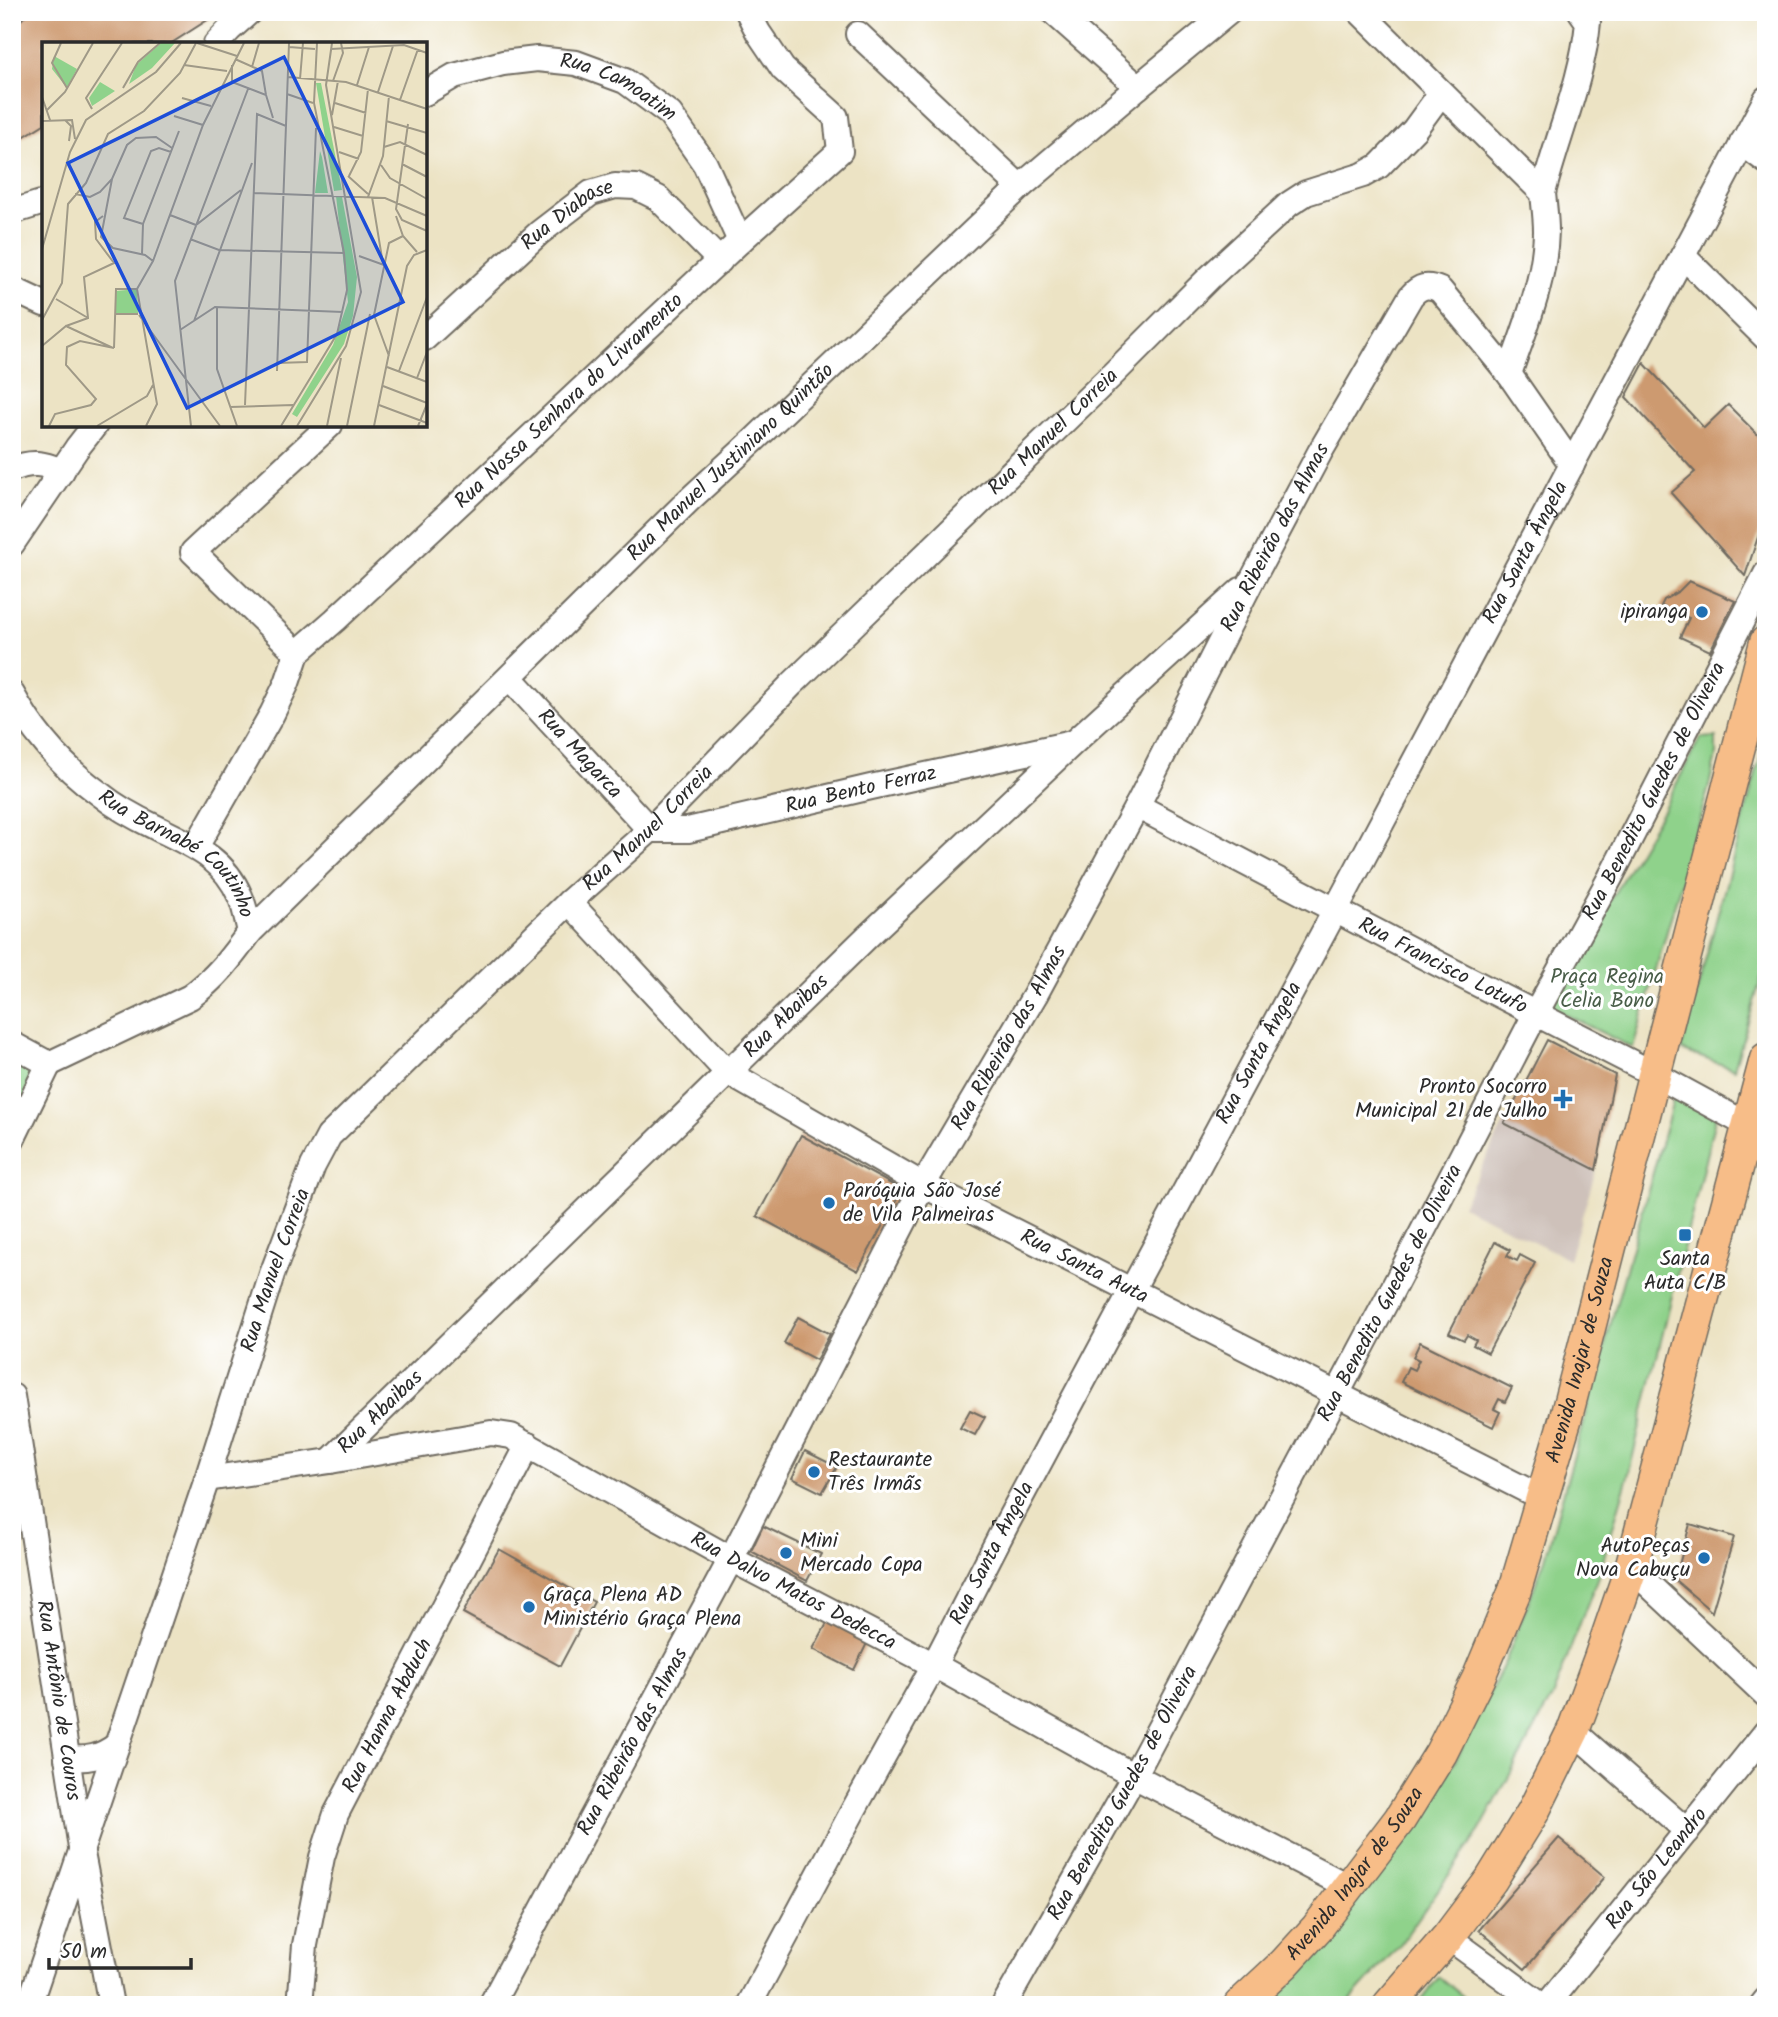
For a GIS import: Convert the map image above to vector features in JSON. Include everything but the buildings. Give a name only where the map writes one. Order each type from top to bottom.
[{"type":"main road","name":"Avenida Inajar de Souza","points":[[1240,2005],[1284,1964],[1317,1928],[1400,1819],[1441,1753],[1466,1704],[1514,1593],[1566,1417],[1766,642]]},
{"type":"main road","points":[[1389,2005],[1448,1937],[1491,1880],[1526,1823],[1573,1731],[1631,1568],[1678,1384],[1757,1130],[1766,1059]]},
{"type":"street","points":[[218,42],[249,12]]},
{"type":"street","name":"Rua Nossa Senhora do Livramento","points":[[297,653],[840,151],[836,117],[783,69],[748,12]]},
{"type":"street","points":[[1053,12],[1138,87]]},
{"type":"street","name":"Rua Manuel Justiniano Quintão","points":[[250,932],[689,500],[1020,187],[1229,12]]},
{"type":"street","points":[[1360,12],[1543,193]]},
{"type":"street","points":[[1509,374],[1544,260],[1546,230],[1543,193],[1582,60],[1588,22],[1581,12]]},
{"type":"street","points":[[858,34],[1020,187]]},
{"type":"street","name":"Rua Camoatim","points":[[427,92],[454,76],[503,63],[537,59],[576,63],[625,81],[670,114],[705,164],[740,241]]},
{"type":"street","name":"Rua Manuel Correia","points":[[29,2005],[207,1479],[272,1274],[320,1149],[329,1136],[569,902],[650,830],[792,684],[1209,278],[1289,204],[1306,193],[1363,175],[1379,166],[1414,130],[1441,93]]},
{"type":"street","name":"Rua Santa Ângela","points":[[749,2005],[934,1665],[1006,1525],[1766,99]]},
{"type":"street","points":[[1742,143],[1766,161]]},
{"type":"street","name":"Rua Diabase","points":[[427,336],[539,233],[591,193],[615,186],[636,187],[658,198],[720,261]]},
{"type":"street","points":[[12,212],[42,203]]},
{"type":"street","points":[[1683,256],[1766,338]]},
{"type":"street","name":"Rua Ribeirão das Almas","points":[[491,2005],[731,1559],[923,1185],[1035,995],[1137,806],[1320,452],[1417,289],[1430,286],[1440,290],[1509,374],[1572,465]]},
{"type":"street","points":[[12,289],[42,303]]},
{"type":"street","points":[[12,544],[93,427]]},
{"type":"street","points":[[196,847],[272,714],[287,683],[297,653],[193,552],[328,427]]},
{"type":"street","points":[[12,469],[26,464],[44,464],[62,471]]},
{"type":"street","name":"Rua Benedito Guedes de Oliveira","points":[[1004,2005],[1134,1776],[1674,756],[1766,574]]},
{"type":"street","name":"Rua Abaibas","points":[[330,1461],[727,1072],[1073,743],[1252,580]]},
{"type":"street","name":"Rua Magarca","points":[[510,678],[650,830]]},
{"type":"street","name":"Rua Barnabé Coutinho","points":[[12,694],[23,714],[62,762],[100,795],[152,826],[196,847],[217,862],[229,875],[241,897],[250,932],[222,970],[190,997],[49,1063]]},
{"type":"street","name":"Rua Bento Ferraz","points":[[650,830],[688,830],[1073,743]]},
{"type":"street","name":"Rua Francisco Lotufo","points":[[1137,806],[1757,1130]]},
{"type":"street","name":"Rua Santa Auta","points":[[569,902],[727,1072],[923,1185],[1542,1498]]},
{"type":"street","points":[[12,1044],[49,1063],[12,1140]]},
{"type":"street","name":"Rua Antônio de Couros","points":[[12,1396],[81,1848],[111,2005]]},
{"type":"street","name":"Rua Dalvo Matos Dedecca","points":[[207,1479],[491,1433],[511,1436],[731,1559],[934,1665],[1134,1776],[1349,1887]]},
{"type":"street","name":"Rua Hanna Abduch","points":[[300,2005],[305,1945],[320,1869],[336,1814],[528,1445]]},
{"type":"street","points":[[1631,1568],[1766,1695]]},
{"type":"street","points":[[1573,1731],[1687,1831]]},
{"type":"street","name":"Rua São Leandro","points":[[1547,2005],[1766,1732]]},
{"type":"street","points":[[67,1758],[92,1759],[117,1745]]},
{"type":"street","points":[[1448,1937],[1514,1997],[1541,2005]]},
{"type":"street","points":[[1762,2005],[1766,2000]]},
{"type":"shaded area","points":[[1504,1123],[1596,1170],[1569,1259],[1462,1206]]},
{"type":"green space","points":[[1766,736],[1766,962],[1734,1069],[1681,1050]]},
{"type":"green space","name":"Praça Regina Celia Bono","points":[[1716,737],[1716,756],[1708,790],[1633,1048],[1548,1006],[1663,810],[1700,738]]},
{"type":"green space","points":[[12,1044],[49,1064],[12,1151]]},
{"type":"green space","points":[[1675,1094],[1716,1115],[1628,1476],[1600,1571],[1552,1697],[1480,1830],[1399,1946],[1346,2005],[1258,2005],[1354,1904],[1411,1833],[1459,1754],[1506,1660],[1545,1559]]},
{"type":"green space","points":[[1439,1977],[1474,2005],[1417,2005]]},
{"type":"place","name":"ipiranga","points":[[1702,612]]},
{"type":"place","name":"Pronto Socorro Municipal 21 de Julho","points":[[1563,1099]]},
{"type":"place","name":"Paróquia São José de Vila Palmeiras","points":[[829,1203]]},
{"type":"place","name":"Santa Auta C/B","points":[[1685,1235]]},
{"type":"place","name":"Restaurante Três Irmãs","points":[[814,1472]]},
{"type":"place","name":"Mini Mercado Copa","points":[[786,1553]]},
{"type":"place","name":"AutoPeças Nova Cabuçu","points":[[1704,1558]]},
{"type":"place","name":"Graça Plena AD Ministério Graça Plena","points":[[529,1607]]}]
